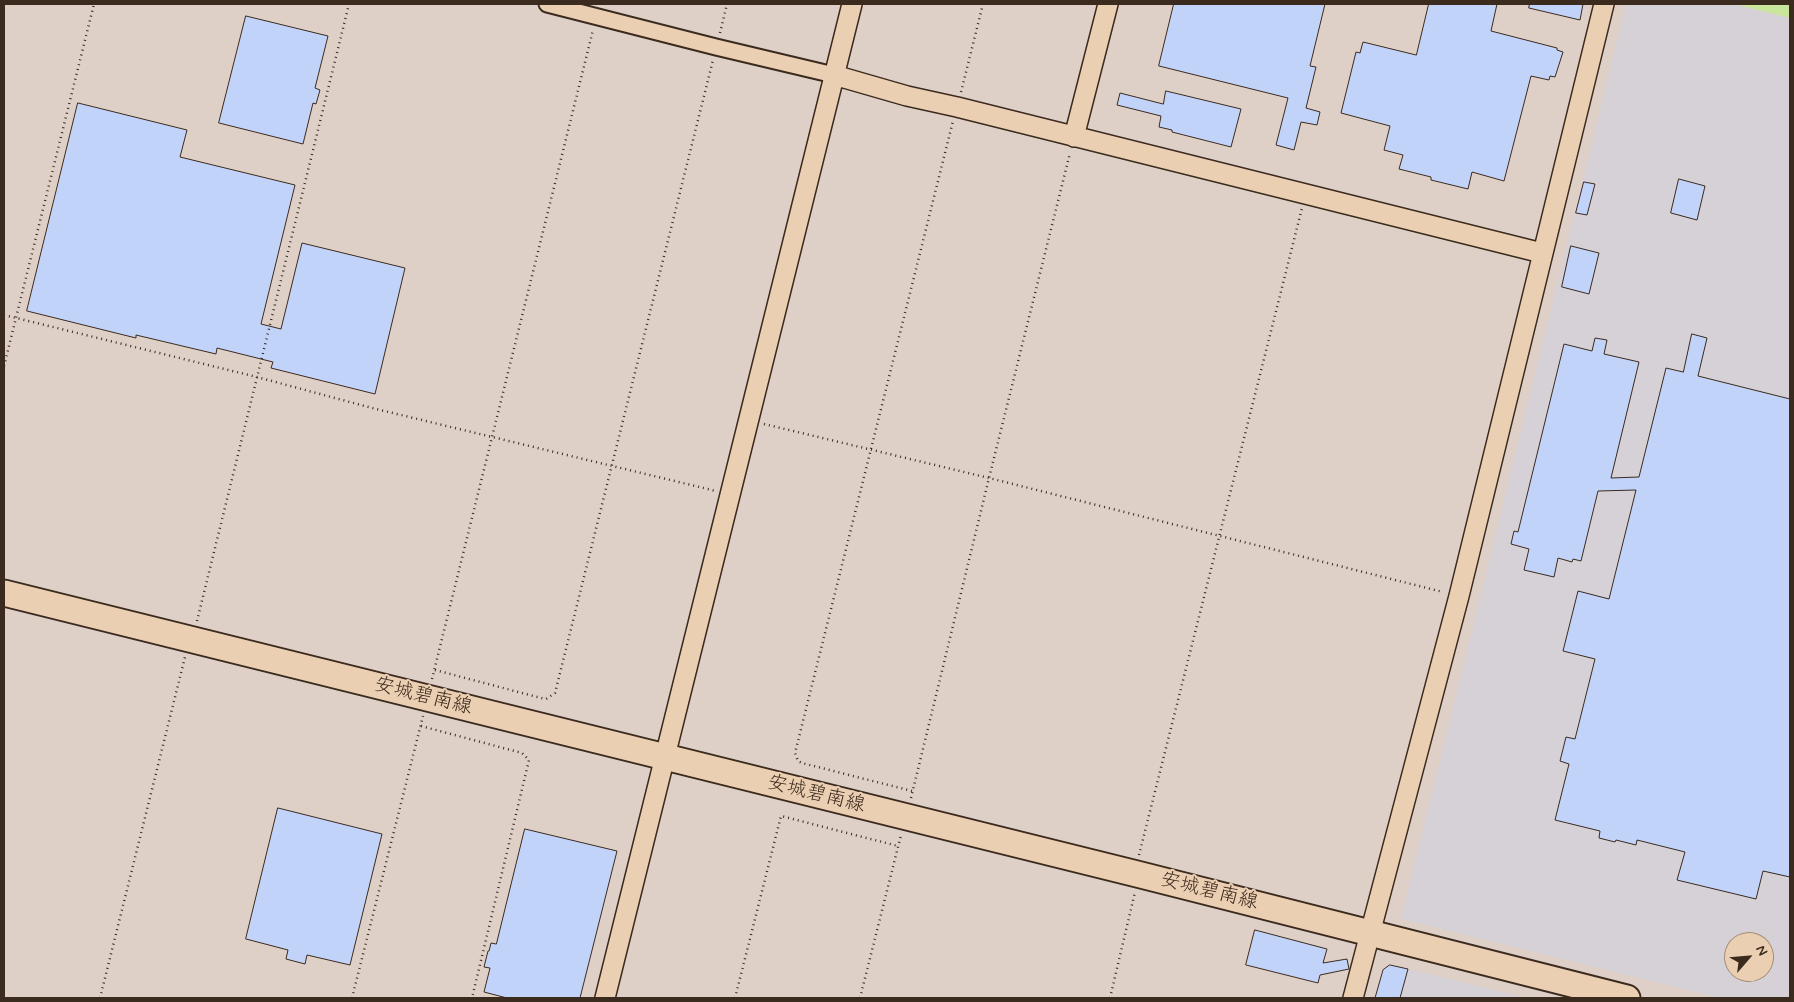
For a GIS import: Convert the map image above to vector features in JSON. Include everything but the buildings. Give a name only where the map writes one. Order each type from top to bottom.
[{"type":"main road","name":"安城碧南線","points":[[4,593],[1137,874],[1618,997]]},
{"type":"street","points":[[546,4],[834,75],[907,96],[1542,253]]},
{"type":"street","points":[[605,998],[852,4]]},
{"type":"street","points":[[1074,137],[1108,4]]},
{"type":"street","points":[[1353,998],[1459,596],[1604,4]]},
{"type":"path","points":[[4,366],[94,4]]},
{"type":"path","points":[[100,998],[184,660],[198,620],[349,4]]},
{"type":"path","points":[[434,670],[546,699],[555,693],[727,4]]},
{"type":"path","points":[[912,791],[802,763],[798,761],[795,753],[983,4]]},
{"type":"path","points":[[352,998],[428,698],[491,436],[568,135],[596,16]]},
{"type":"path","points":[[860,998],[1074,137]]},
{"type":"path","points":[[1110,998],[1134,899],[1139,854],[1306,194]]},
{"type":"path","points":[[4,315],[257,377],[372,408],[730,494]]},
{"type":"path","points":[[748,420],[872,449],[1459,596]]},
{"type":"path","points":[[421,726],[522,752],[529,760],[472,998]]},
{"type":"path","points":[[735,998],[781,816],[898,846]]},
{"type":"shaded area","points":[[1626,4],[1734,4],[1790,18],[1790,998],[1720,998],[1401,919]]},
{"type":"shaded area","points":[[1392,965],[1527,998],[1376,998],[1383,969]]},
{"type":"green space","points":[[1734,4],[1790,4],[1790,18]]}]
